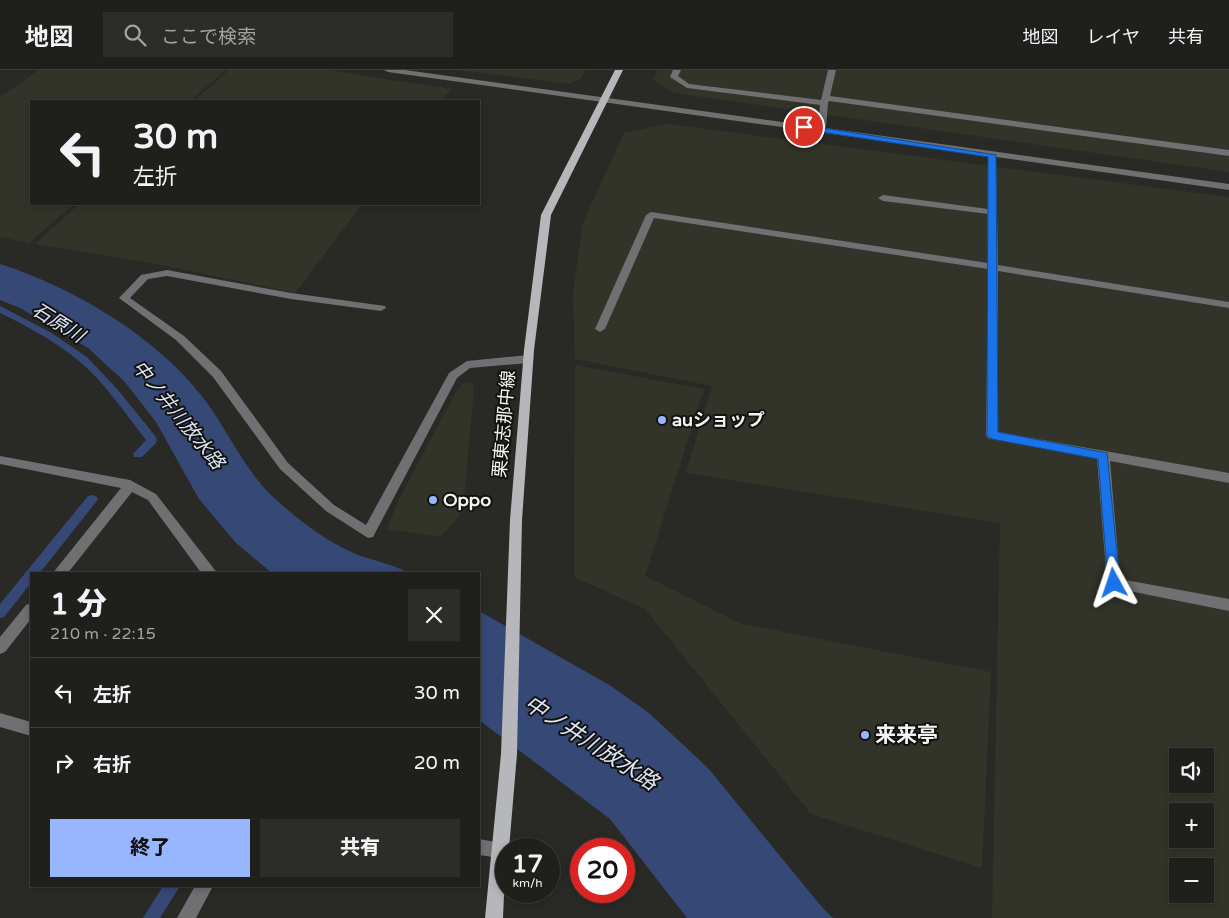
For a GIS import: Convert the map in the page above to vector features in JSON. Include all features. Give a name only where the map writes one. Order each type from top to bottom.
[{"type":"main road","name":"栗東志那中線","points":[[501,838],[509,754],[516,520],[529,359],[546,216],[619,70]]},
{"type":"main road","name":"栗東志那中線","points":[[494,918],[495,903]]},
{"type":"street","points":[[388,70],[1229,187]]},
{"type":"street","points":[[678,70],[674,77],[687,86],[824,100],[1229,153]]},
{"type":"street","points":[[822,130],[824,100],[832,70]]},
{"type":"street","points":[[992,155],[992,435],[1229,478]]},
{"type":"street","points":[[883,198],[992,212]]},
{"type":"street","points":[[600,329],[651,215],[1229,305]]},
{"type":"street","points":[[381,308],[290,296],[167,273],[145,277],[124,298],[180,338],[217,374],[284,466],[330,508],[368,534],[453,376],[467,365],[529,359]]},
{"type":"street","points":[[1103,456],[1114,583],[1229,605]]},
{"type":"street","points":[[0,460],[130,485],[152,497],[209,572]]},
{"type":"street","points":[[61,572],[130,485]]},
{"type":"street","points":[[0,648],[30,610]]},
{"type":"street","points":[[0,720],[30,729]]},
{"type":"street","points":[[480,846],[495,849]]},
{"type":"street","points":[[186,918],[203,887]]},
{"type":"shaded area","points":[[39,70],[226,70],[191,100],[30,100],[30,205],[73,205],[29,243],[0,237],[0,97]]},
{"type":"shaded area","points":[[229,70],[327,70],[451,89],[443,100],[195,100]]},
{"type":"shaded area","points":[[458,70],[585,70],[581,78],[570,84]]},
{"type":"shaded area","points":[[657,70],[1229,70],[1229,172],[674,93],[653,80]]},
{"type":"shaded area","points":[[667,124],[1229,197],[1229,918],[992,918],[1000,523],[686,473],[712,386],[575,359],[573,295],[582,225],[624,133]]},
{"type":"shaded area","points":[[78,205],[361,205],[295,293],[157,264],[35,244]]},
{"type":"shaded area","points":[[575,365],[704,389],[645,576],[742,624],[991,672],[982,868],[811,814],[645,609],[574,577]]},
{"type":"shaded area","points":[[472,382],[474,389],[463,511],[441,537],[387,529],[398,501],[455,393],[462,384]]},
{"type":"water","name":"中ノ井川放水路","points":[[0,264],[55,286],[83,300],[136,333],[160,352],[201,395],[252,473],[282,505],[313,530],[335,544],[358,555],[406,572],[271,572],[236,543],[199,499],[156,422],[124,381],[88,348],[20,308],[0,300]]},
{"type":"water","name":"中ノ井川放水路","points":[[480,612],[611,686],[649,713],[708,768],[821,906],[833,918],[687,918],[635,851],[635,838],[625,838],[610,819],[480,721]]},
{"type":"waterway","name":"石原川","points":[[0,309],[56,339],[84,359],[115,393],[152,440],[138,454]]},
{"type":"waterway","name":"石原川","points":[[33,572],[92,499]]},
{"type":"waterway","name":"石原川","points":[[0,613],[30,576]]},
{"type":"waterway","name":"石原川","points":[[151,918],[171,887]]},
{"type":"place","name":"auショップ","points":[[662,420]]},
{"type":"place","name":"Oppo","points":[[433,500]]},
{"type":"place","name":"来来亭","points":[[865,735]]},
{"type":"route","points":[[804,127],[992,155],[992,435],[1103,456],[1114,583]]}]
